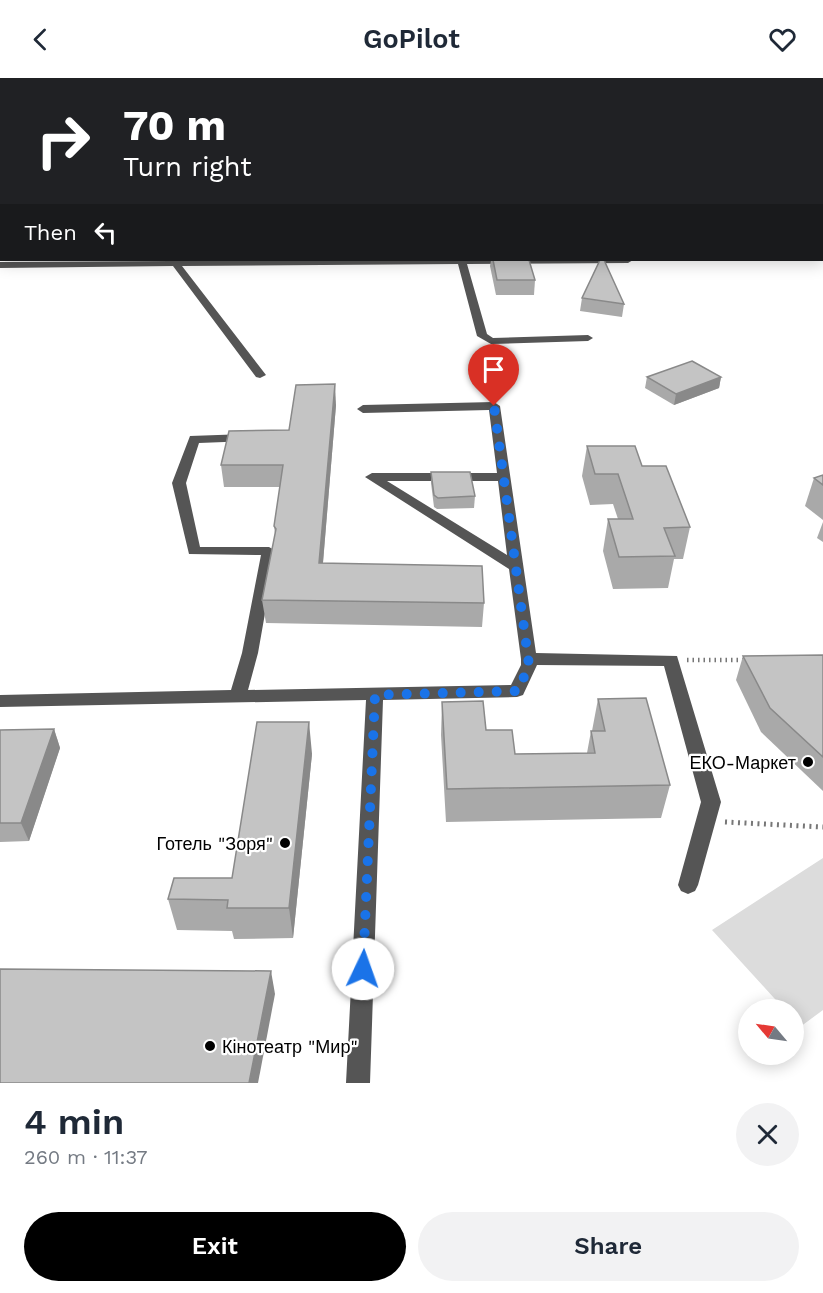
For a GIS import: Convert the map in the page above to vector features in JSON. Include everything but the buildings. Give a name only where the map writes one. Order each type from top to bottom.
[{"type":"street","points":[[0,265],[461,261],[482,336],[491,341],[588,338]]},
{"type":"street","points":[[176,264],[260,375]]},
{"type":"street","points":[[0,701],[518,691],[529,665],[529,659],[494,406],[363,409]]},
{"type":"street","points":[[238,697],[250,653],[269,551],[194,551],[179,483],[194,439],[260,438]]},
{"type":"street","points":[[504,477],[372,477],[516,567]]},
{"type":"street","points":[[529,659],[671,660],[711,802],[688,885]]},
{"type":"street","points":[[358,1083],[375,695]]},
{"type":"path","points":[[491,341],[503,379]]},
{"type":"path","points":[[671,660],[753,660]]},
{"type":"path","points":[[706,821],[823,828]]},
{"type":"shaded area","points":[[823,858],[823,1010],[804,1024],[804,999],[775,999],[712,930]]},
{"type":"place","name":"ЕКО-Маркет","points":[[808,762]]},
{"type":"place","name":"Готель \"Зоря\"","points":[[285,843]]},
{"type":"place","name":"Кінотеатр \"Мир\"","points":[[210,1046]]},
{"type":"route","points":[[363,969],[375,695],[518,691],[529,665],[494,406]]}]
